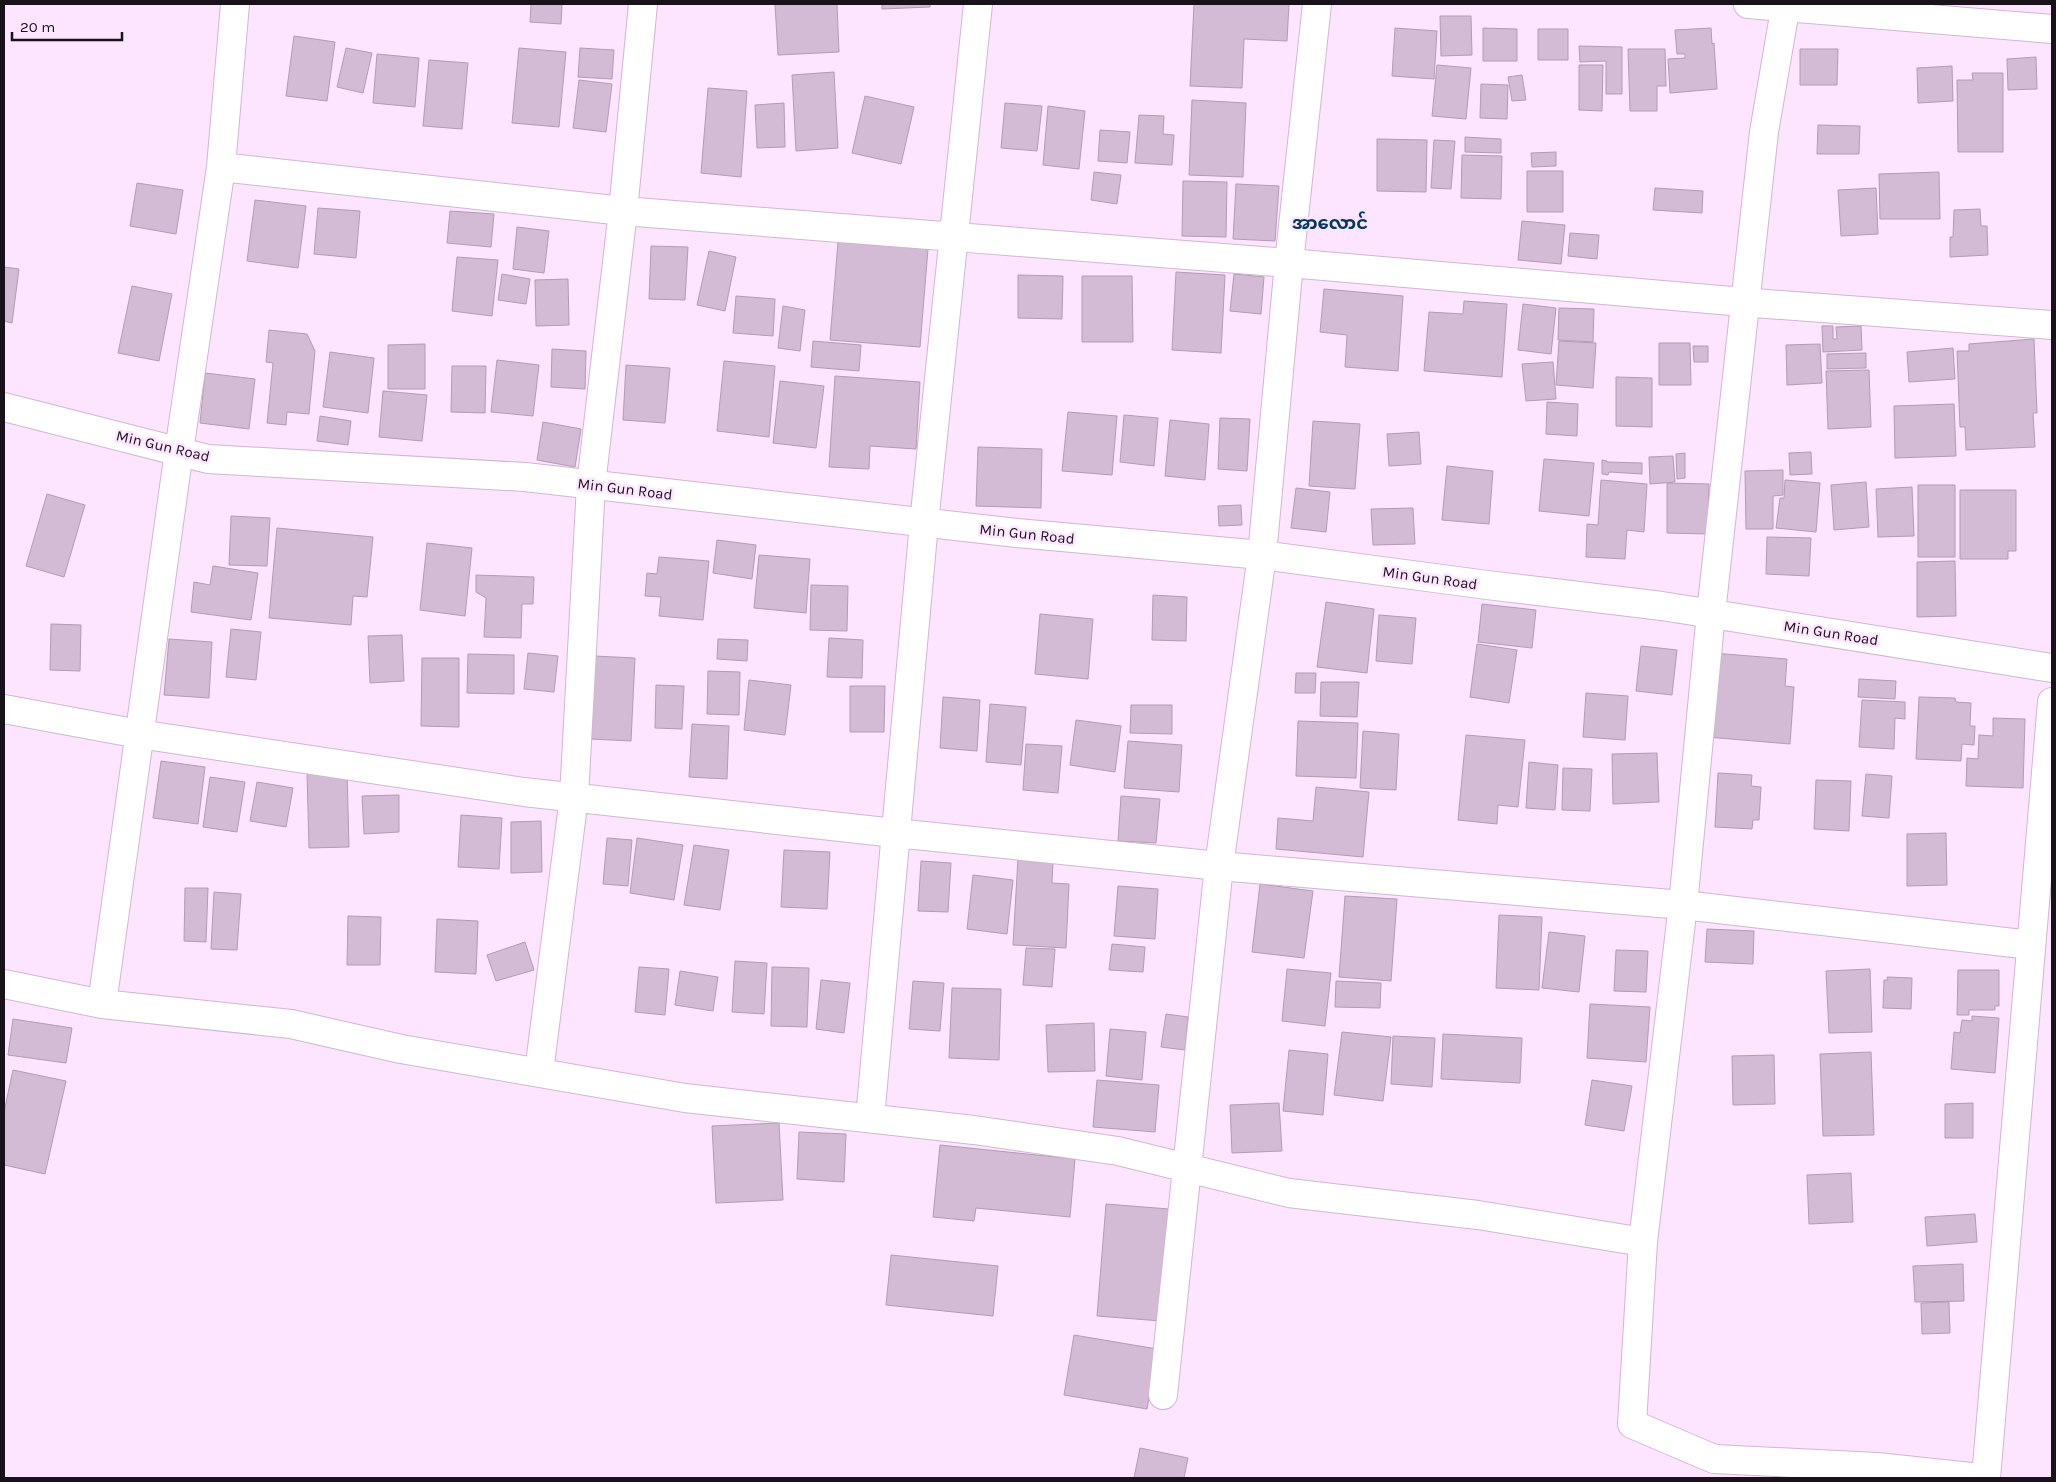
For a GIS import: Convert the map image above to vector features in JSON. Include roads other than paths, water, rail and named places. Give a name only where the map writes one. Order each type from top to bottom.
[{"type":"street","points":[[102,1004],[179,451],[221,167],[234,4]]},
{"type":"street","points":[[539,1072],[574,798],[590,485],[623,211],[642,4]]},
{"type":"street","points":[[870,1118],[924,523],[978,4]]},
{"type":"street","points":[[1163,1395],[1219,866],[1262,555],[1289,263],[1316,4]]},
{"type":"street","points":[[1748,4],[1786,5],[2052,29]]},
{"type":"street","points":[[1786,5],[1764,132],[1747,302],[1711,613],[1683,905],[1643,1242],[1632,1424],[1709,1469],[1877,1467],[1980,1478]]},
{"type":"street","points":[[221,167],[623,211],[2052,325]]},
{"type":"street","name":"Min Gun Road","points":[[4,407],[208,458],[525,478],[1016,533],[1262,555],[1711,613],[2052,668]]},
{"type":"street","points":[[1986,1478],[2052,702]]},
{"type":"street","points":[[4,709],[139,734],[574,798],[1219,866],[1683,905],[2031,945]]},
{"type":"street","points":[[4,984],[102,1004],[291,1024],[401,1049],[685,1098],[974,1130],[1118,1151],[1288,1193],[1478,1215],[1643,1242]]},
{"type":"district","name":"အာလောင်","points":[[1330,223]]}]
